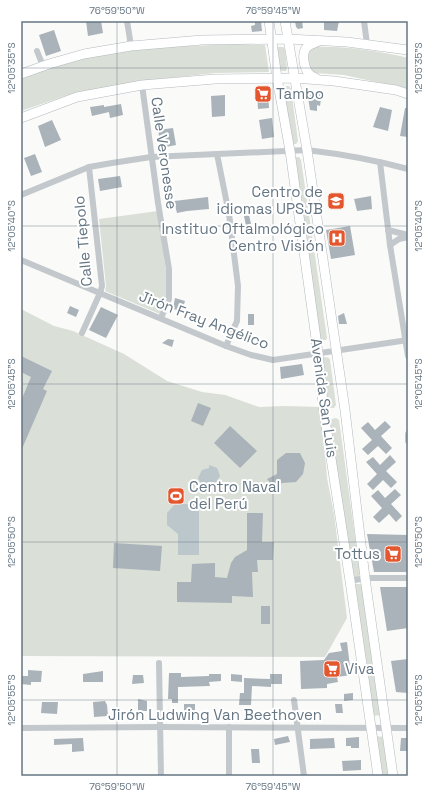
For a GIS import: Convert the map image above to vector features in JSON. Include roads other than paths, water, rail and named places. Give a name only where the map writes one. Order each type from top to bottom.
[{"type":"main road","name":"Avenida San Luis","points":[[269,21],[290,151],[318,353],[324,413],[378,776]]},
{"type":"main road","name":"Avenida San Luis","points":[[285,21],[307,150],[345,410],[365,578],[393,776]]},
{"type":"main road","points":[[21,74],[84,54],[131,46],[202,40],[320,40],[367,44],[408,50]]},
{"type":"main road","points":[[320,40],[307,47],[304,59],[305,67],[308,73],[320,80]]},
{"type":"main road","points":[[21,118],[77,97],[142,85],[215,79],[294,78],[320,80],[396,90],[408,94]]},
{"type":"street","points":[[128,21],[131,46]]},
{"type":"street","points":[[364,21],[367,44]]},
{"type":"street","points":[[37,51],[43,66]]},
{"type":"street","name":"Calle Veronesse","points":[[142,85],[151,156],[169,269],[169,299],[162,318]]},
{"type":"street","points":[[21,195],[89,167],[151,156],[307,150],[328,152],[408,169]]},
{"type":"street","points":[[217,154],[229,214],[238,286],[237,321],[226,346]]},
{"type":"street","points":[[380,162],[390,245],[407,340],[408,356]]},
{"type":"street","name":"Calle Tiepolo","points":[[82,333],[102,286],[89,167]]},
{"type":"street","points":[[388,230],[408,236]]},
{"type":"street","points":[[390,245],[399,239],[408,236]]},
{"type":"street","name":"Jirón Fray Angélico","points":[[21,260],[226,346],[251,355],[273,360],[407,340]]},
{"type":"street","points":[[408,434],[408,441]]},
{"type":"street","points":[[350,581],[365,578],[408,578]]},
{"type":"street","points":[[160,663],[161,776]]},
{"type":"street","points":[[294,700],[304,776]]},
{"type":"street","name":"Jirón Ludwing Van Beethoven","points":[[21,728],[408,728]]},
{"type":"street","points":[[229,728],[229,776]]},
{"type":"place","name":"Tambo","points":[[263,94]]},
{"type":"place","name":"Centro de idiomas UPSJB","points":[[336,201]]},
{"type":"place","name":"Instituo Oftalmológico Centro Visión","points":[[337,238]]},
{"type":"place","name":"Centro Naval del Perú","points":[[176,496]]},
{"type":"place","name":"Tottus","points":[[393,554]]},
{"type":"place","name":"Viva","points":[[332,669]]}]
